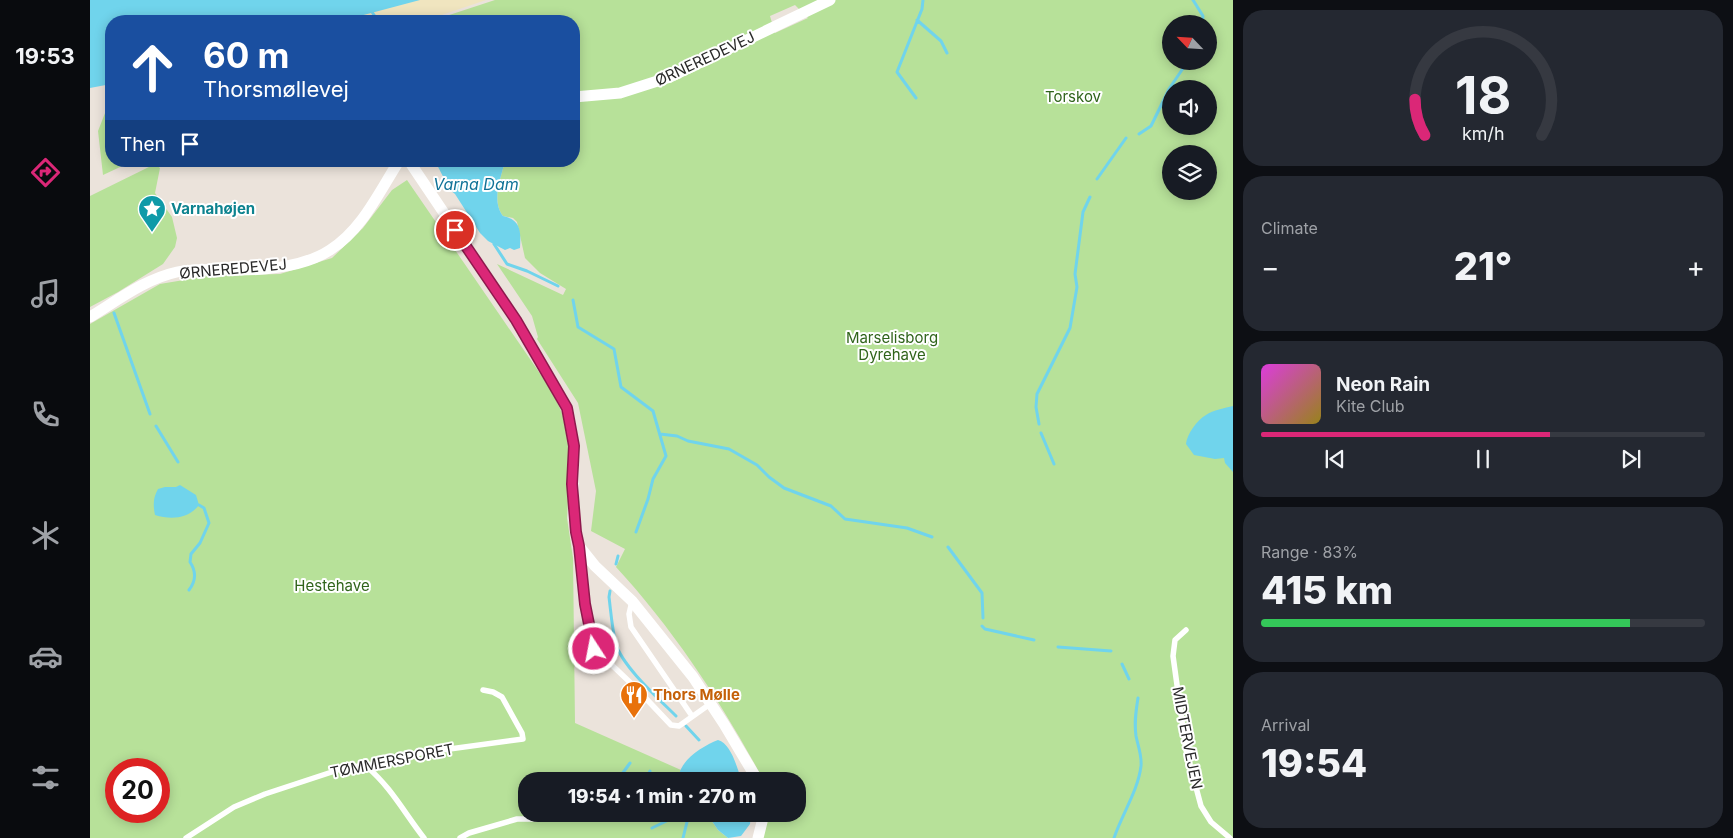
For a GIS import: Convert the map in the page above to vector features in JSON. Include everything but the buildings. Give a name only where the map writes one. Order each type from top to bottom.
[{"type":"street","name":"ØRNEREDEVEJ","points":[[580,96],[620,93],[658,82],[830,0]]},
{"type":"street","name":"ØRNEREDEVEJ","points":[[90,317],[145,284],[176,272],[275,268],[310,260],[330,251],[352,233],[370,209],[395,167]]},
{"type":"street","points":[[413,167],[516,320],[567,408],[574,446],[572,484],[574,519],[579,546],[595,566],[632,601],[693,678],[752,772]]},
{"type":"street","points":[[758,838],[762,822]]},
{"type":"lane","points":[[579,546],[585,604],[594,649],[636,688],[671,725],[679,726],[710,704]]},
{"type":"lane","points":[[632,601],[629,614],[631,627],[692,716]]},
{"type":"lane","name":"MIDTERVEJEN","points":[[1186,630],[1175,640],[1173,656],[1186,750],[1201,806],[1211,822],[1230,838]]},
{"type":"lane","name":"TØMMERSPORET","points":[[186,838],[234,808],[265,794],[344,768],[367,767],[413,754],[523,738],[502,697],[493,692],[483,690]]},
{"type":"lane","points":[[367,767],[375,773],[396,799],[424,838]]},
{"type":"lane","points":[[460,838],[518,819]]},
{"type":"green space","name":"Marselisborg Dyrehave","points":[[495,0],[1233,0],[1233,838],[762,838],[766,822],[806,822],[806,772],[759,772],[732,724],[697,670],[638,591],[616,567],[625,549],[591,531],[596,491],[578,403],[537,339],[532,316],[497,264],[563,295],[566,289],[540,273],[525,258],[517,222],[513,218],[503,216],[499,210],[497,196],[503,167],[580,167],[580,15],[449,15]],"holes":[[[795,5],[808,18],[775,33],[770,16]]]},
{"type":"green space","points":[[105,113],[105,167],[120,167],[103,175],[98,131]]},
{"type":"green space","points":[[149,167],[159,167],[155,193],[172,217],[177,238],[175,247],[163,264],[90,307],[90,196]]},
{"type":"green space","name":"Hestehave","points":[[407,180],[552,391],[566,422],[571,451],[567,518],[573,558],[575,723],[681,770],[681,772],[518,772],[518,822],[712,822],[718,830],[728,838],[90,838],[90,324],[160,284],[208,276],[280,274],[332,258],[363,228],[392,190]]},
{"type":"sand","points":[[345,0],[486,0],[442,15],[294,15]]},
{"type":"water","points":[[90,0],[420,0],[364,15],[105,15],[105,85],[90,88]]},
{"type":"water","name":"Varna Dam","points":[[438,167],[504,167],[497,196],[499,210],[503,216],[517,223],[520,231],[520,248],[505,250],[488,241],[480,233],[455,194],[450,190]]},
{"type":"water","points":[[1233,406],[1233,472],[1225,463],[1224,458],[1215,459],[1194,455],[1186,444],[1190,432],[1203,417],[1219,409]]},
{"type":"water","points":[[180,485],[196,495],[199,505],[195,510],[184,516],[173,518],[155,515],[154,502],[158,489]]},
{"type":"water","points":[[718,740],[723,742],[727,746],[739,772],[680,772],[687,760],[702,748]]},
{"type":"water","points":[[712,822],[750,822],[741,836],[728,838],[718,830]]},
{"type":"waterway","points":[[916,98],[897,72],[922,9],[923,0]]},
{"type":"waterway","points":[[1193,0],[1202,15]]},
{"type":"waterway","points":[[917,20],[941,41],[947,53]]},
{"type":"waterway","points":[[1139,134],[1151,126],[1169,89],[1182,70]]},
{"type":"waterway","points":[[1097,179],[1126,138]]},
{"type":"waterway","points":[[1039,424],[1036,407],[1037,394],[1070,328],[1077,287],[1075,274],[1083,212],[1090,197]]},
{"type":"waterway","points":[[494,244],[507,264],[558,286]]},
{"type":"waterway","points":[[573,300],[578,327],[614,349],[621,387],[653,411],[666,456],[653,479],[636,532]]},
{"type":"waterway","points":[[114,313],[150,414]]},
{"type":"waterway","points":[[156,426],[178,462]]},
{"type":"waterway","points":[[1041,433],[1054,464]]},
{"type":"waterway","points":[[660,434],[677,436],[688,441],[729,449],[757,465],[784,488],[831,506],[845,519],[907,528],[932,537]]},
{"type":"waterway","points":[[189,590],[194,576],[190,562],[191,554],[200,543],[209,523],[204,508],[199,505]]},
{"type":"waterway","points":[[948,547],[982,593],[983,618]]},
{"type":"waterway","points":[[616,564],[618,556]]},
{"type":"waterway","points":[[610,591],[613,627],[616,644],[620,653],[633,672],[676,716]]},
{"type":"waterway","points":[[982,626],[985,629],[1034,640]]},
{"type":"waterway","points":[[1058,647],[1111,651]]},
{"type":"waterway","points":[[1122,664],[1129,679]]},
{"type":"waterway","points":[[1114,838],[1137,784],[1141,766],[1135,726],[1138,698]]},
{"type":"waterway","points":[[686,726],[699,740]]},
{"type":"waterway","points":[[624,772],[630,763]]},
{"type":"waterway","points":[[652,828],[664,822]]},
{"type":"waterway","points":[[683,838],[687,822]]},
{"type":"place","name":"Varnahøjen","points":[[152,233]]},
{"type":"place","name":"Thors Mølle","points":[[634,719]]},
{"type":"route","points":[[455,230],[516,320],[567,408],[574,446],[572,484],[574,519],[585,604],[594,649]]},
{"type":"park label","name":"Torskov","points":[[1073,97]]}]
